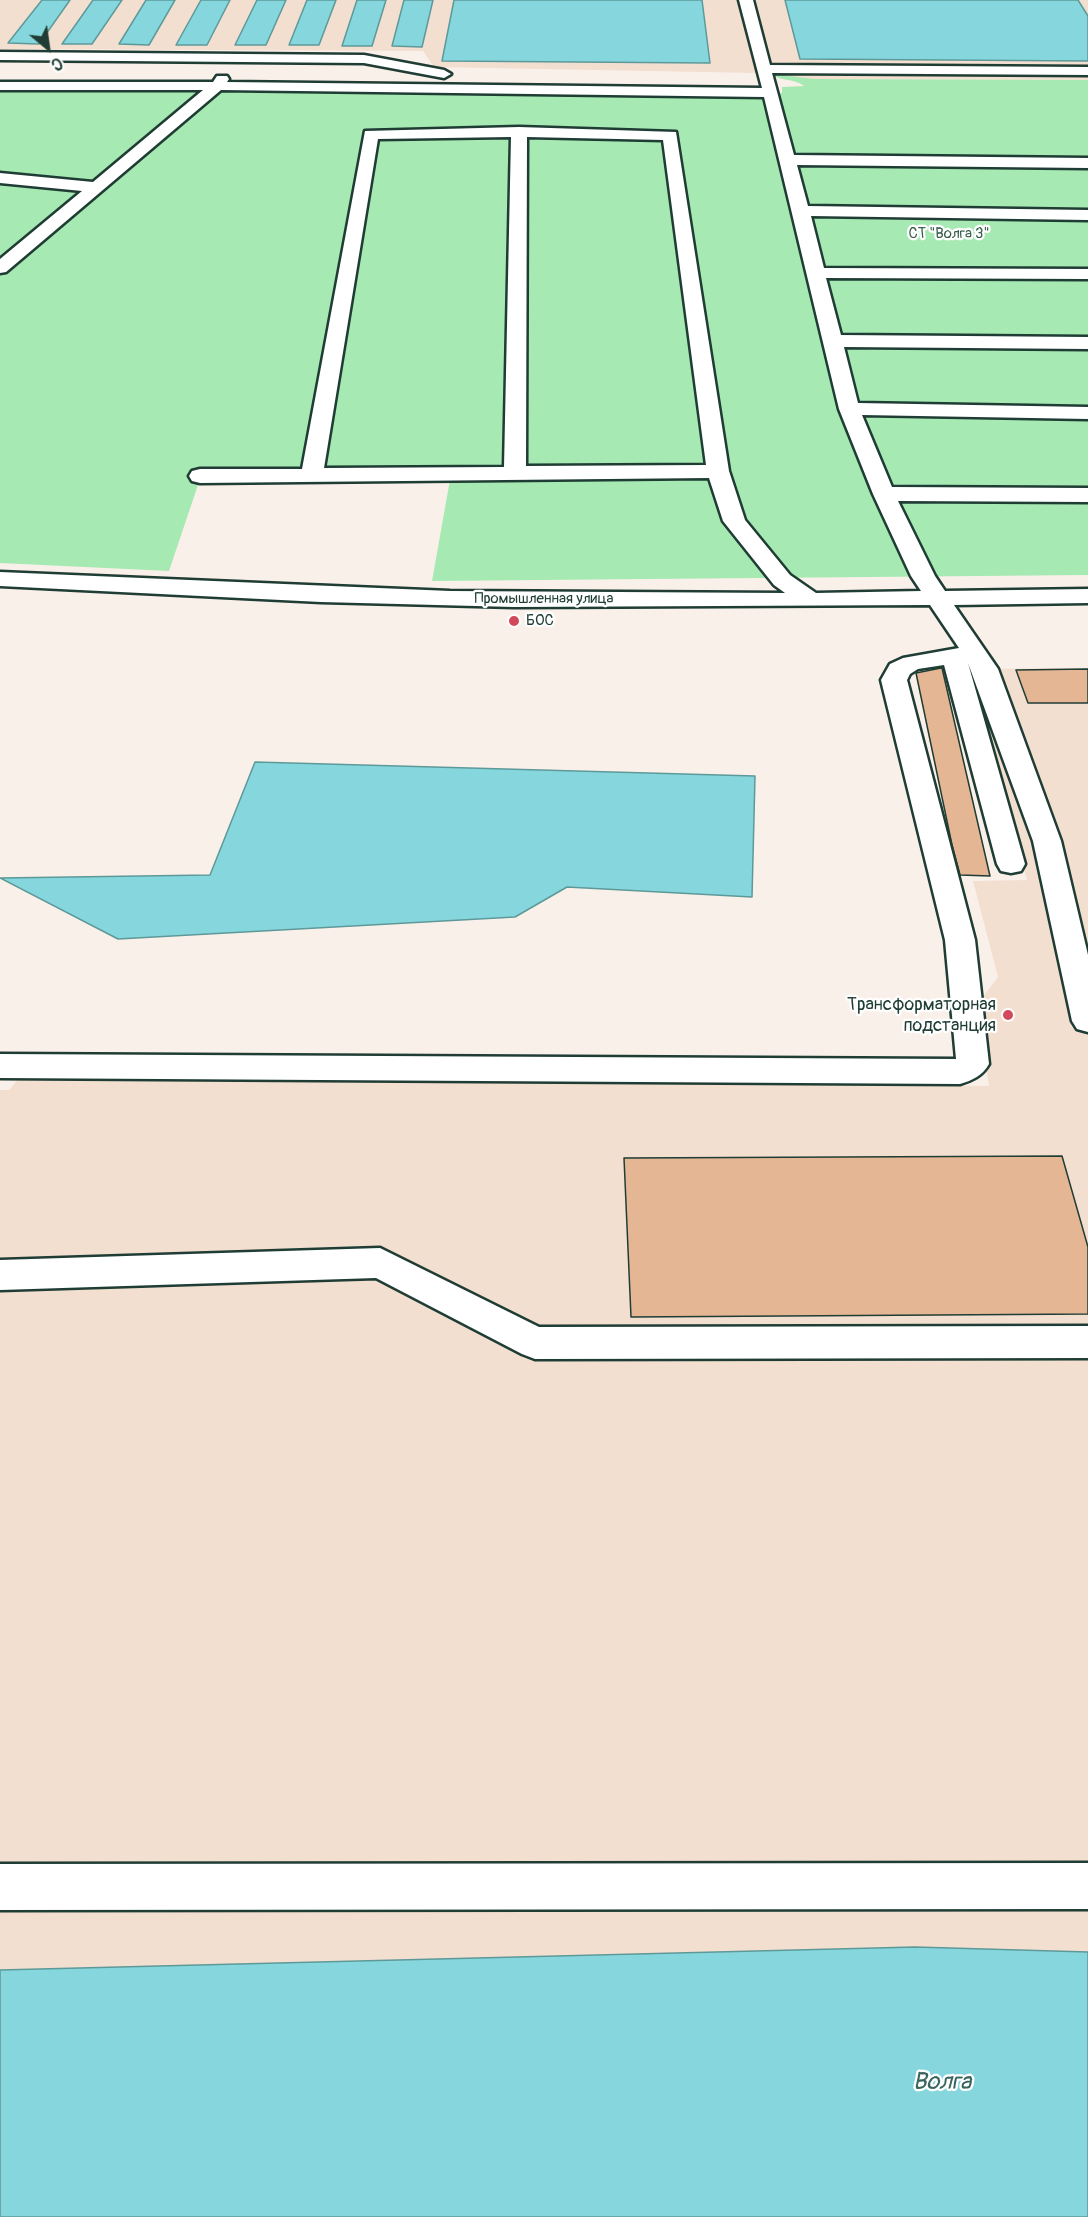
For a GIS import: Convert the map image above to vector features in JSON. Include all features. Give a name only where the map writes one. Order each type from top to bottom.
[{"type":"street","points":[[746,0],[801,211],[849,409],[884,494],[964,654],[1011,864]]},
{"type":"street","points":[[0,56],[364,59],[454,76],[766,82]]},
{"type":"street","points":[[2,264],[217,86],[237,58]]},
{"type":"street","points":[[0,86],[766,82],[1088,71]]},
{"type":"street","points":[[515,473],[519,132]]},
{"type":"street","points":[[312,475],[371,134],[519,132],[670,135],[718,471],[734,521],[782,580],[811,600]]},
{"type":"street","points":[[786,160],[1088,163]]},
{"type":"street","points":[[0,178],[96,188]]},
{"type":"street","points":[[801,211],[1088,215]]},
{"type":"street","points":[[816,273],[1088,274]]},
{"type":"street","points":[[833,341],[1088,343]]},
{"type":"street","points":[[849,409],[1088,413]]},
{"type":"street","points":[[200,476],[718,471]]},
{"type":"street","points":[[884,494],[1088,495]]},
{"type":"street","name":"Промышленная улица","points":[[0,579],[270,593],[480,599],[811,600],[1088,596]]},
{"type":"street","points":[[0,1066],[960,1072],[973,1064],[960,940],[894,680],[899,669],[912,663],[964,654],[984,669],[1047,842],[1088,1022]]},
{"type":"street","points":[[0,1275],[380,1263],[535,1343],[1088,1342]]},
{"type":"street","points":[[0,1887],[1088,1886]]},
{"type":"shaded area","points":[[0,0],[1088,0],[1088,80],[815,79],[755,73],[434,67],[423,51],[0,49]]},
{"type":"shaded area","points":[[1088,668],[1088,1976],[0,1971],[0,1090],[9,1090],[19,1078],[989,1086],[976,1006],[998,977],[973,881],[1027,880],[969,669]]},
{"type":"green space","name":"СТ \"Волга 3\"","points":[[771,74],[815,79],[1088,80],[1088,575],[432,581],[451,474],[201,476],[169,571],[0,563],[0,86],[782,93],[782,87],[804,86]]},
{"type":"water","points":[[42,0],[70,0],[39,44],[8,43]]},
{"type":"water","points":[[93,0],[122,0],[92,44],[62,44]]},
{"type":"water","points":[[146,0],[175,0],[149,45],[119,44]]},
{"type":"water","points":[[201,0],[230,0],[207,45],[176,45]]},
{"type":"water","points":[[257,0],[286,0],[266,45],[235,45]]},
{"type":"water","points":[[307,0],[336,0],[319,45],[289,45]]},
{"type":"water","points":[[357,0],[386,0],[372,46],[342,46]]},
{"type":"water","points":[[404,0],[433,0],[422,47],[392,46]]},
{"type":"water","points":[[454,0],[702,0],[710,63],[442,61]]},
{"type":"water","points":[[785,0],[1078,0],[1088,16],[1088,61],[800,59]]},
{"type":"water","points":[[255,762],[755,776],[752,897],[567,887],[515,917],[118,939],[0,878],[210,875]]},
{"type":"water","name":"Волга","points":[[915,1947],[1088,1952],[1088,2217],[0,2217],[0,1970]]},
{"type":"building","points":[[942,668],[990,876],[960,875],[952,845],[916,673]]},
{"type":"building","points":[[1088,669],[1088,703],[1028,703],[1016,670]]},
{"type":"building","points":[[1062,1156],[1088,1247],[1088,1314],[631,1317],[624,1158]]},
{"type":"place","name":"БОС","points":[[514,621]]},
{"type":"place","name":"Трансформаторная подстанция","points":[[1008,1015]]}]
